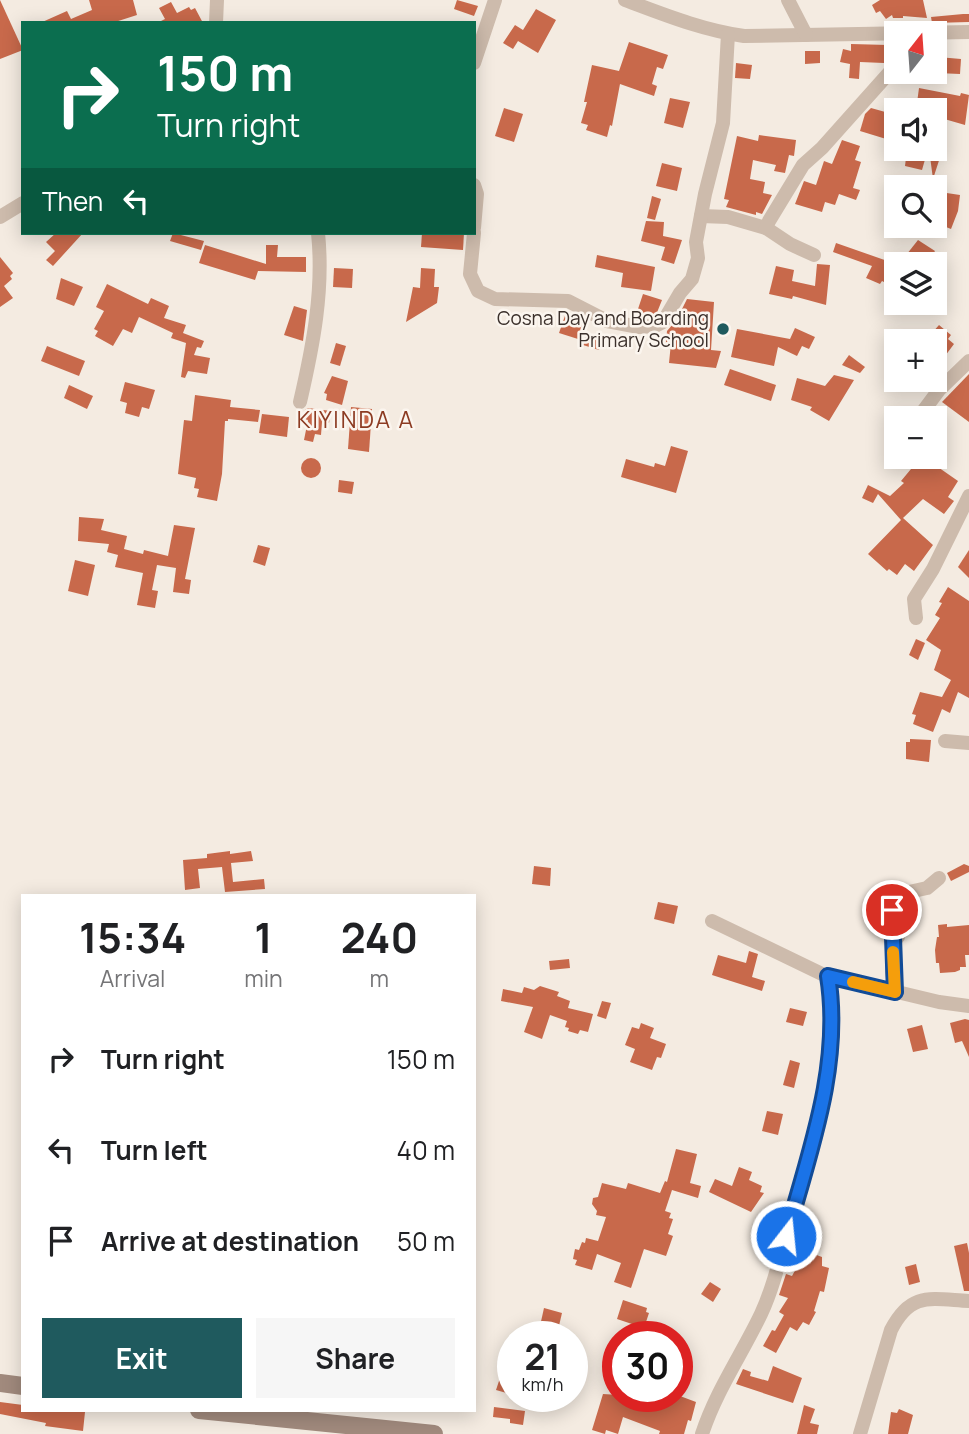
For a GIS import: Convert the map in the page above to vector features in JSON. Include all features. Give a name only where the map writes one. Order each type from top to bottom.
[{"type":"street","points":[[216,21],[218,0]]},
{"type":"street","points":[[476,57],[495,0]]},
{"type":"street","points":[[625,0],[688,25],[727,34],[884,34]]},
{"type":"street","points":[[788,0],[806,36]]},
{"type":"street","points":[[947,32],[969,32]]},
{"type":"street","points":[[474,235],[470,274],[478,292],[495,299],[568,301],[607,321],[639,327],[655,326],[670,314],[680,293],[692,279],[698,258],[696,242],[723,123],[727,34]]},
{"type":"street","points":[[766,228],[803,165],[822,148],[884,79]]},
{"type":"street","points":[[0,217],[21,203]]},
{"type":"street","points":[[701,216],[728,217],[766,228],[790,244],[814,255]]},
{"type":"street","points":[[300,402],[312,352],[318,303],[318,235]]},
{"type":"street","points":[[927,406],[939,390],[969,361]]},
{"type":"street","points":[[916,618],[915,599],[969,496]]},
{"type":"street","points":[[946,741],[969,743]]},
{"type":"street","points":[[895,992],[892,972],[896,939],[892,910],[909,892],[927,888],[939,878]]},
{"type":"street","points":[[712,921],[828,976],[969,1006]]},
{"type":"street","points":[[702,1434],[720,1391],[764,1308],[816,1131],[828,1075],[832,1037],[828,976]]},
{"type":"street","points":[[860,1434],[891,1331],[899,1315],[911,1305],[923,1300],[969,1301]]},
{"type":"street","points":[[0,1383],[21,1386]]},
{"type":"street","points":[[211,1412],[299,1427],[435,1434]]},
{"type":"building","points":[[0,0],[21,51],[0,59]]},
{"type":"building","points":[[89,0],[133,0],[137,15],[118,21],[44,21],[67,11],[71,19],[92,10]]},
{"type":"building","points":[[457,0],[478,6],[474,16],[454,9]]},
{"type":"building","points":[[880,0],[923,0],[927,18],[893,18],[892,15],[886,19],[880,11],[876,13],[872,5]]},
{"type":"building","points":[[171,2],[177,13],[189,7],[191,10],[195,8],[202,21],[161,21],[165,19],[159,8]]},
{"type":"building","points":[[536,9],[556,20],[538,53],[518,41],[513,49],[503,43],[515,25],[523,30]]},
{"type":"building","points":[[969,14],[969,22],[932,21],[931,17]]},
{"type":"building","points":[[629,42],[668,55],[663,69],[657,67],[652,84],[657,86],[654,96],[620,84],[612,126],[610,125],[607,137],[586,130],[588,125],[581,123],[592,65],[619,71]]},
{"type":"building","points":[[851,44],[884,45],[884,63],[860,62],[859,79],[849,78],[850,64],[840,62],[843,49],[851,51]]},
{"type":"building","points":[[805,51],[820,51],[820,63],[805,64]]},
{"type":"building","points":[[947,58],[961,59],[960,74],[947,73]]},
{"type":"building","points":[[736,63],[752,65],[750,79],[735,78]]},
{"type":"building","points":[[919,88],[960,96],[961,93],[969,95],[965,125],[947,120],[947,98],[918,98]]},
{"type":"building","points":[[670,98],[690,102],[683,128],[664,123]]},
{"type":"building","points":[[504,108],[523,114],[514,142],[495,136]]},
{"type":"building","points":[[871,108],[884,112],[884,138],[860,131],[865,114]]},
{"type":"building","points":[[759,135],[796,140],[794,156],[789,155],[785,173],[774,171],[776,165],[753,160],[750,179],[765,182],[763,193],[772,195],[762,214],[756,212],[756,215],[726,207],[729,200],[724,199],[737,136],[758,141]]},
{"type":"building","points":[[842,140],[860,146],[855,160],[861,162],[853,188],[860,190],[856,200],[839,194],[835,205],[825,202],[822,212],[795,204],[804,181],[816,185],[824,161],[832,164]]},
{"type":"building","points":[[906,161],[925,161],[922,170],[905,166]]},
{"type":"building","points":[[931,161],[939,161],[934,175]]},
{"type":"building","points":[[662,163],[682,168],[677,191],[656,186]]},
{"type":"building","points":[[947,193],[960,195],[958,211],[951,229],[947,227]]},
{"type":"building","points":[[652,196],[661,199],[655,220],[647,218]]},
{"type":"building","points":[[646,221],[664,222],[663,236],[682,240],[674,264],[661,260],[665,247],[641,241]]},
{"type":"building","points":[[54,235],[81,235],[53,266],[46,260],[55,251],[46,242]]},
{"type":"building","points":[[172,235],[181,235],[204,241],[201,250],[170,241]]},
{"type":"building","points":[[422,235],[464,235],[463,250],[421,247]]},
{"type":"building","points":[[918,240],[935,251],[934,252],[908,252]]},
{"type":"building","points":[[836,243],[884,260],[884,282],[880,284],[866,278],[872,266],[833,252]]},
{"type":"building","points":[[205,245],[266,264],[266,245],[278,245],[277,257],[306,257],[306,272],[258,271],[255,280],[199,263]]},
{"type":"building","points":[[597,255],[655,267],[651,291],[621,287],[623,273],[595,267]]},
{"type":"building","points":[[0,257],[13,273],[10,276],[12,279],[4,286],[13,298],[0,307]]},
{"type":"building","points":[[817,264],[830,265],[826,305],[793,296],[792,299],[769,294],[776,266],[794,270],[792,281],[815,286]]},
{"type":"building","points":[[334,268],[353,269],[352,288],[333,287]]},
{"type":"building","points":[[421,268],[435,269],[434,287],[439,287],[437,303],[406,322],[413,287],[420,288]]},
{"type":"building","points":[[61,278],[83,287],[74,306],[56,299]]},
{"type":"building","points":[[107,284],[148,304],[151,298],[169,306],[164,318],[186,325],[183,333],[204,341],[201,348],[197,347],[194,355],[210,358],[207,374],[188,371],[185,378],[181,377],[186,343],[171,338],[173,333],[139,317],[132,333],[123,329],[113,346],[95,336],[98,331],[94,329],[104,311],[96,307]]},
{"type":"building","points":[[643,294],[662,300],[656,315],[650,317],[637,312]]},
{"type":"building","points":[[687,299],[714,302],[711,350],[721,351],[716,368],[669,363],[671,343],[666,342],[667,331],[673,324],[679,325],[680,313]]},
{"type":"building","points":[[294,306],[307,310],[303,341],[284,335]]},
{"type":"building","points":[[566,313],[584,320],[578,339],[559,333]]},
{"type":"building","points":[[795,328],[815,337],[809,349],[802,346],[797,356],[778,347],[774,366],[731,357],[737,329],[790,339]]},
{"type":"building","points":[[947,332],[951,335],[948,339],[954,344],[947,353]]},
{"type":"building","points":[[587,333],[603,338],[599,350],[583,345]]},
{"type":"building","points":[[336,343],[346,346],[340,366],[330,363]]},
{"type":"building","points":[[47,346],[85,361],[79,376],[41,361]]},
{"type":"building","points":[[849,355],[865,367],[860,373],[842,365]]},
{"type":"building","points":[[730,369],[776,385],[771,401],[724,385]]},
{"type":"building","points":[[969,374],[969,422],[942,402]]},
{"type":"building","points":[[834,375],[854,380],[829,421],[810,410],[812,407],[791,400],[797,378],[825,386]]},
{"type":"building","points":[[332,376],[348,381],[342,405],[326,400],[327,394],[324,393]]},
{"type":"building","points":[[125,382],[155,390],[149,409],[142,407],[139,417],[125,413],[127,403],[120,401]]},
{"type":"building","points":[[69,385],[93,396],[87,409],[64,398]]},
{"type":"building","points":[[195,395],[231,400],[230,407],[260,410],[258,422],[225,421],[222,474],[217,501],[197,497],[199,489],[194,488],[196,478],[178,474],[184,420],[192,421]]},
{"type":"building","points":[[351,407],[372,409],[369,452],[348,449]]},
{"type":"building","points":[[308,408],[331,411],[329,423],[322,422],[321,435],[315,434],[313,442],[304,440],[308,420],[304,419],[305,410]]},
{"type":"building","points":[[262,414],[289,417],[287,437],[259,433]]},
{"type":"building","points":[[671,446],[688,451],[676,493],[621,477],[626,459],[654,467],[655,463],[665,466]]},
{"type":"building","points":[[311,458],[318,461],[321,468],[318,475],[311,478],[304,475],[301,468],[304,461]]},
{"type":"building","points":[[911,469],[941,469],[958,481],[948,497],[954,501],[944,514],[923,499],[903,518],[933,545],[914,571],[905,564],[897,575],[889,569],[887,571],[868,554],[901,520],[878,494],[873,503],[862,498],[868,485],[890,496],[904,483],[901,481]]},
{"type":"building","points":[[339,480],[354,482],[352,494],[338,492]]},
{"type":"building","points":[[79,517],[104,519],[101,530],[127,536],[124,549],[143,554],[144,550],[168,556],[174,525],[195,528],[185,579],[191,580],[189,594],[173,592],[176,568],[157,565],[152,590],[158,591],[155,608],[137,605],[143,573],[115,567],[118,555],[107,552],[109,544],[78,541]]},
{"type":"building","points":[[258,545],[270,548],[265,566],[253,562]]},
{"type":"building","points":[[969,550],[969,578],[958,567]]},
{"type":"building","points":[[75,560],[95,565],[88,596],[68,591]]},
{"type":"building","points":[[948,587],[969,601],[969,698],[958,692],[950,713],[942,709],[933,732],[913,724],[916,715],[912,714],[920,692],[942,697],[951,680],[934,670],[941,650],[926,640],[940,618],[935,615]]},
{"type":"building","points":[[916,639],[925,643],[918,660],[909,655]]},
{"type":"building","points":[[910,739],[931,740],[929,762],[906,759],[906,742],[910,742]]},
{"type":"building","points":[[230,851],[230,854],[251,851],[253,861],[231,863],[233,882],[264,879],[265,889],[225,892],[222,867],[198,869],[200,888],[185,890],[183,860],[207,858],[207,854]]},
{"type":"building","points":[[964,864],[969,866],[969,872],[951,881],[947,873]]},
{"type":"building","points":[[534,866],[551,868],[550,886],[532,884]]},
{"type":"building","points":[[658,902],[678,906],[674,924],[654,919]]},
{"type":"building","points":[[947,924],[947,927],[969,925],[969,955],[965,955],[966,967],[960,967],[960,970],[955,972],[940,973],[935,950],[939,937],[938,925]]},
{"type":"building","points":[[749,951],[758,954],[752,977],[765,981],[762,991],[712,975],[718,955],[746,963]]},
{"type":"building","points":[[569,959],[570,968],[550,970],[549,961]]},
{"type":"building","points":[[540,986],[559,992],[557,996],[570,1001],[568,1008],[593,1014],[588,1032],[580,1030],[578,1034],[568,1031],[569,1028],[565,1027],[567,1021],[550,1015],[542,1039],[524,1032],[533,1007],[501,1001],[503,989],[522,993],[524,987],[534,990]]},
{"type":"building","points":[[602,1001],[611,1003],[606,1019],[597,1016]]},
{"type":"building","points":[[790,1008],[807,1012],[803,1026],[786,1022]]},
{"type":"building","points":[[969,1020],[969,1057],[962,1041],[955,1043],[950,1023]]},
{"type":"building","points":[[641,1023],[654,1028],[650,1038],[666,1044],[661,1058],[657,1057],[652,1070],[630,1062],[635,1049],[625,1045],[632,1027],[639,1029]]},
{"type":"building","points":[[922,1025],[928,1049],[913,1052],[907,1029]]},
{"type":"building","points":[[790,1060],[800,1063],[794,1088],[783,1085]]},
{"type":"building","points":[[767,1111],[783,1114],[778,1135],[762,1131]]},
{"type":"building","points":[[676,1149],[697,1154],[690,1183],[701,1186],[698,1198],[672,1190],[665,1211],[671,1213],[669,1218],[673,1219],[668,1234],[673,1236],[666,1256],[644,1249],[631,1288],[614,1282],[621,1263],[597,1254],[592,1270],[575,1265],[575,1249],[579,1250],[586,1238],[598,1241],[606,1217],[596,1215],[597,1211],[592,1204],[593,1198],[598,1197],[602,1183],[626,1189],[628,1183],[660,1193],[665,1181],[667,1182]]},
{"type":"building","points":[[739,1167],[752,1172],[749,1180],[762,1186],[760,1192],[764,1193],[751,1212],[709,1192],[715,1179],[732,1186]]},
{"type":"building","points":[[967,1243],[969,1291],[964,1291],[954,1246]]},
{"type":"building","points":[[811,1253],[822,1257],[822,1266],[829,1268],[824,1292],[820,1291],[814,1311],[816,1312],[809,1325],[803,1322],[797,1331],[790,1327],[776,1353],[763,1346],[784,1315],[779,1312],[788,1298],[779,1295],[786,1274],[792,1276],[798,1265],[805,1264]]},
{"type":"building","points":[[916,1264],[920,1282],[909,1285],[905,1267]]},
{"type":"building","points":[[710,1282],[721,1289],[713,1302],[701,1294]]},
{"type":"building","points":[[623,1300],[647,1308],[646,1312],[649,1313],[646,1321],[617,1319]]},
{"type":"building","points":[[544,1308],[562,1313],[560,1321],[541,1321]]},
{"type":"building","points":[[773,1366],[802,1378],[793,1403],[736,1384],[743,1369],[751,1372],[750,1376],[768,1381]]},
{"type":"building","points":[[602,1397],[602,1412],[693,1412],[693,1401],[696,1402],[691,1421],[688,1420],[684,1434],[659,1434],[660,1431],[623,1417],[618,1434],[606,1430],[605,1434],[592,1430]]},
{"type":"building","points":[[0,1402],[21,1405],[21,1412],[85,1412],[83,1431],[45,1426],[46,1423],[0,1414]]},
{"type":"building","points":[[804,1405],[815,1409],[810,1423],[819,1425],[817,1434],[797,1434]]},
{"type":"building","points":[[494,1407],[497,1407],[497,1412],[525,1412],[523,1425],[510,1423],[510,1419],[493,1417]]},
{"type":"building","points":[[899,1409],[913,1415],[908,1434],[888,1434],[891,1412],[897,1413]]},
{"type":"slow traffic","points":[[853,982],[895,992],[893,952]]},
{"type":"place","name":"Cosna Day and Boarding Primary School","points":[[723,329]]},
{"type":"district","name":"KIYINDA A","points":[[356,420]]},
{"type":"route","points":[[786,1236],[816,1131],[828,1075],[832,1037],[828,976],[895,992],[892,972],[892,910]]}]
